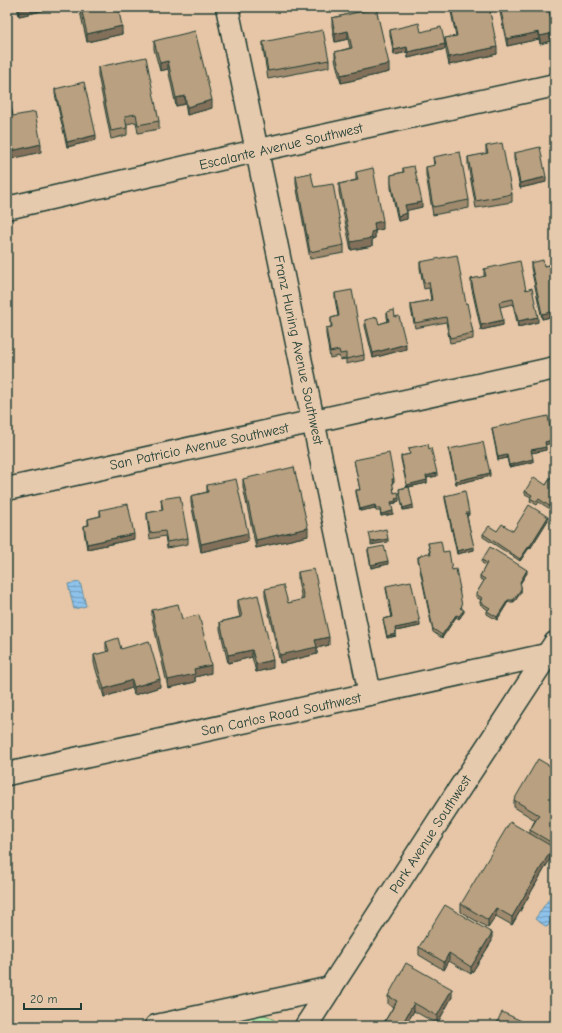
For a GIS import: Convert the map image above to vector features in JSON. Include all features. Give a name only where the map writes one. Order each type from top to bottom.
[{"type":"street","name":"Franz Huning Avenue Southwest","points":[[228,7],[370,694]]},
{"type":"street","name":"Escalante Avenue Southwest","points":[[7,208],[257,151],[555,86]]},
{"type":"street","name":"San Patricio Avenue Southwest","points":[[7,489],[555,368]]},
{"type":"street","name":"San Carlos Road Southwest","points":[[7,774],[370,694],[552,650]]},
{"type":"street","name":"Park Avenue Southwest","points":[[306,1026],[439,820],[552,650]]},
{"type":"street","points":[[156,1026],[330,988]]},
{"type":"green space","points":[[262,1015],[272,1018],[278,1026],[211,1026]]},
{"type":"water","points":[[80,582],[86,606],[74,609],[68,584]]},
{"type":"water","points":[[551,896],[555,898],[555,915],[547,927],[535,919]]},
{"type":"building","points":[[81,7],[118,7],[122,26],[87,34]]},
{"type":"building","points":[[451,7],[489,7],[497,47],[449,57],[445,38],[457,36]]},
{"type":"building","points":[[500,7],[548,7],[554,33],[540,36],[539,32],[507,39]]},
{"type":"building","points":[[376,8],[389,64],[341,75],[335,52],[352,48],[348,31],[335,34],[332,18]]},
{"type":"building","points":[[419,23],[421,32],[441,27],[445,44],[408,52],[407,47],[394,50],[390,30]]},
{"type":"building","points":[[323,30],[329,60],[268,71],[263,42]]},
{"type":"building","points":[[195,31],[212,100],[187,107],[185,96],[176,98],[168,61],[160,63],[154,41]]},
{"type":"building","points":[[146,57],[159,121],[138,125],[136,114],[125,116],[127,128],[111,131],[98,67]]},
{"type":"building","points":[[84,82],[96,135],[67,142],[55,89]]},
{"type":"building","points":[[11,106],[13,116],[35,112],[41,144],[7,152],[7,107]]},
{"type":"building","points":[[552,134],[555,134],[555,152]]},
{"type":"building","points":[[502,143],[512,194],[476,201],[468,157],[488,153],[486,146]]},
{"type":"building","points":[[540,147],[546,177],[520,183],[514,153]]},
{"type":"building","points":[[460,152],[469,200],[433,207],[426,167],[435,165],[433,157]]},
{"type":"building","points":[[414,166],[422,202],[405,205],[407,213],[398,216],[391,183],[391,175],[404,172],[403,168]]},
{"type":"building","points":[[373,168],[383,221],[374,223],[375,231],[371,232],[372,238],[351,242],[339,184],[358,180],[356,172]]},
{"type":"building","points":[[311,173],[314,187],[333,184],[344,245],[310,252],[296,176]]},
{"type":"building","points":[[457,255],[473,333],[450,338],[446,317],[415,323],[411,304],[432,300],[429,282],[424,283],[420,262]]},
{"type":"building","points":[[543,260],[544,266],[555,264],[555,311],[542,314],[531,263]]},
{"type":"building","points":[[520,261],[526,290],[532,288],[538,317],[518,321],[513,299],[499,302],[503,320],[481,325],[471,279],[486,276],[484,269]]},
{"type":"building","points":[[352,290],[364,355],[346,359],[346,353],[340,354],[339,350],[330,352],[326,328],[332,327],[331,318],[339,316],[335,293]]},
{"type":"building","points":[[394,310],[395,317],[399,316],[406,344],[373,353],[365,320],[377,317],[379,324],[389,321],[387,312]]},
{"type":"building","points":[[548,416],[552,440],[545,442],[546,447],[531,450],[533,459],[509,465],[507,455],[498,457],[492,428]]},
{"type":"building","points":[[483,442],[490,473],[456,481],[449,449]]},
{"type":"building","points":[[428,444],[429,449],[431,448],[437,473],[426,476],[427,480],[407,485],[401,456],[410,454],[409,448]]},
{"type":"building","points":[[389,453],[394,479],[392,479],[394,493],[398,492],[399,498],[395,499],[396,501],[391,502],[393,511],[381,514],[380,508],[376,508],[375,505],[360,509],[356,490],[360,490],[354,460]]},
{"type":"building","points":[[294,467],[308,528],[256,540],[243,479]]},
{"type":"building","points":[[555,471],[555,510],[539,499],[537,502],[530,498],[532,495],[525,491],[534,477],[546,485]]},
{"type":"building","points":[[236,479],[248,533],[201,544],[191,496],[208,492],[207,485]]},
{"type":"building","points":[[409,487],[413,505],[403,508],[399,489]]},
{"type":"building","points":[[465,491],[469,513],[466,513],[474,547],[457,551],[445,496]]},
{"type":"building","points":[[180,496],[188,538],[167,542],[165,531],[150,533],[147,513],[163,510],[161,499]]},
{"type":"building","points":[[128,504],[134,534],[87,544],[84,526],[89,525],[88,519],[101,516],[100,510]]},
{"type":"building","points":[[529,505],[548,517],[520,559],[483,534],[489,526],[497,531],[502,524],[513,531]]},
{"type":"building","points":[[386,529],[388,539],[371,542],[369,533]]},
{"type":"building","points":[[441,541],[443,552],[449,551],[452,570],[456,569],[462,606],[460,608],[464,610],[459,616],[456,615],[442,635],[433,629],[418,557],[428,553],[431,555],[428,543]]},
{"type":"building","points":[[384,546],[388,561],[371,565],[368,549]]},
{"type":"building","points":[[490,547],[527,570],[520,582],[521,589],[513,600],[508,600],[497,617],[487,611],[490,608],[480,602],[482,598],[476,594],[485,579],[480,576],[487,563],[482,560]]},
{"type":"building","points":[[314,569],[329,637],[315,640],[317,647],[280,655],[265,589],[283,585],[288,603],[304,599],[298,572]]},
{"type":"building","points":[[411,581],[420,623],[395,628],[396,634],[387,636],[383,619],[392,617],[386,586]]},
{"type":"building","points":[[258,595],[273,660],[256,664],[252,650],[228,655],[220,622],[242,617],[238,600]]},
{"type":"building","points":[[178,604],[182,619],[199,615],[211,665],[194,669],[195,674],[168,680],[152,610]]},
{"type":"building","points":[[118,638],[121,649],[149,641],[160,679],[134,687],[132,680],[104,689],[94,655],[109,651],[106,642]]},
{"type":"building","points":[[538,759],[555,769],[555,815],[552,820],[555,821],[554,844],[530,830],[539,815],[514,800]]},
{"type":"building","points":[[510,822],[553,847],[512,917],[496,908],[488,920],[461,904]]},
{"type":"building","points":[[445,905],[492,933],[471,967],[449,953],[444,962],[419,947]]},
{"type":"building","points":[[406,963],[452,989],[437,1016],[414,1003],[401,1026],[382,1026],[397,1001],[388,996]]},
{"type":"building","points":[[502,1012],[528,1024],[527,1026],[495,1026]]}]
